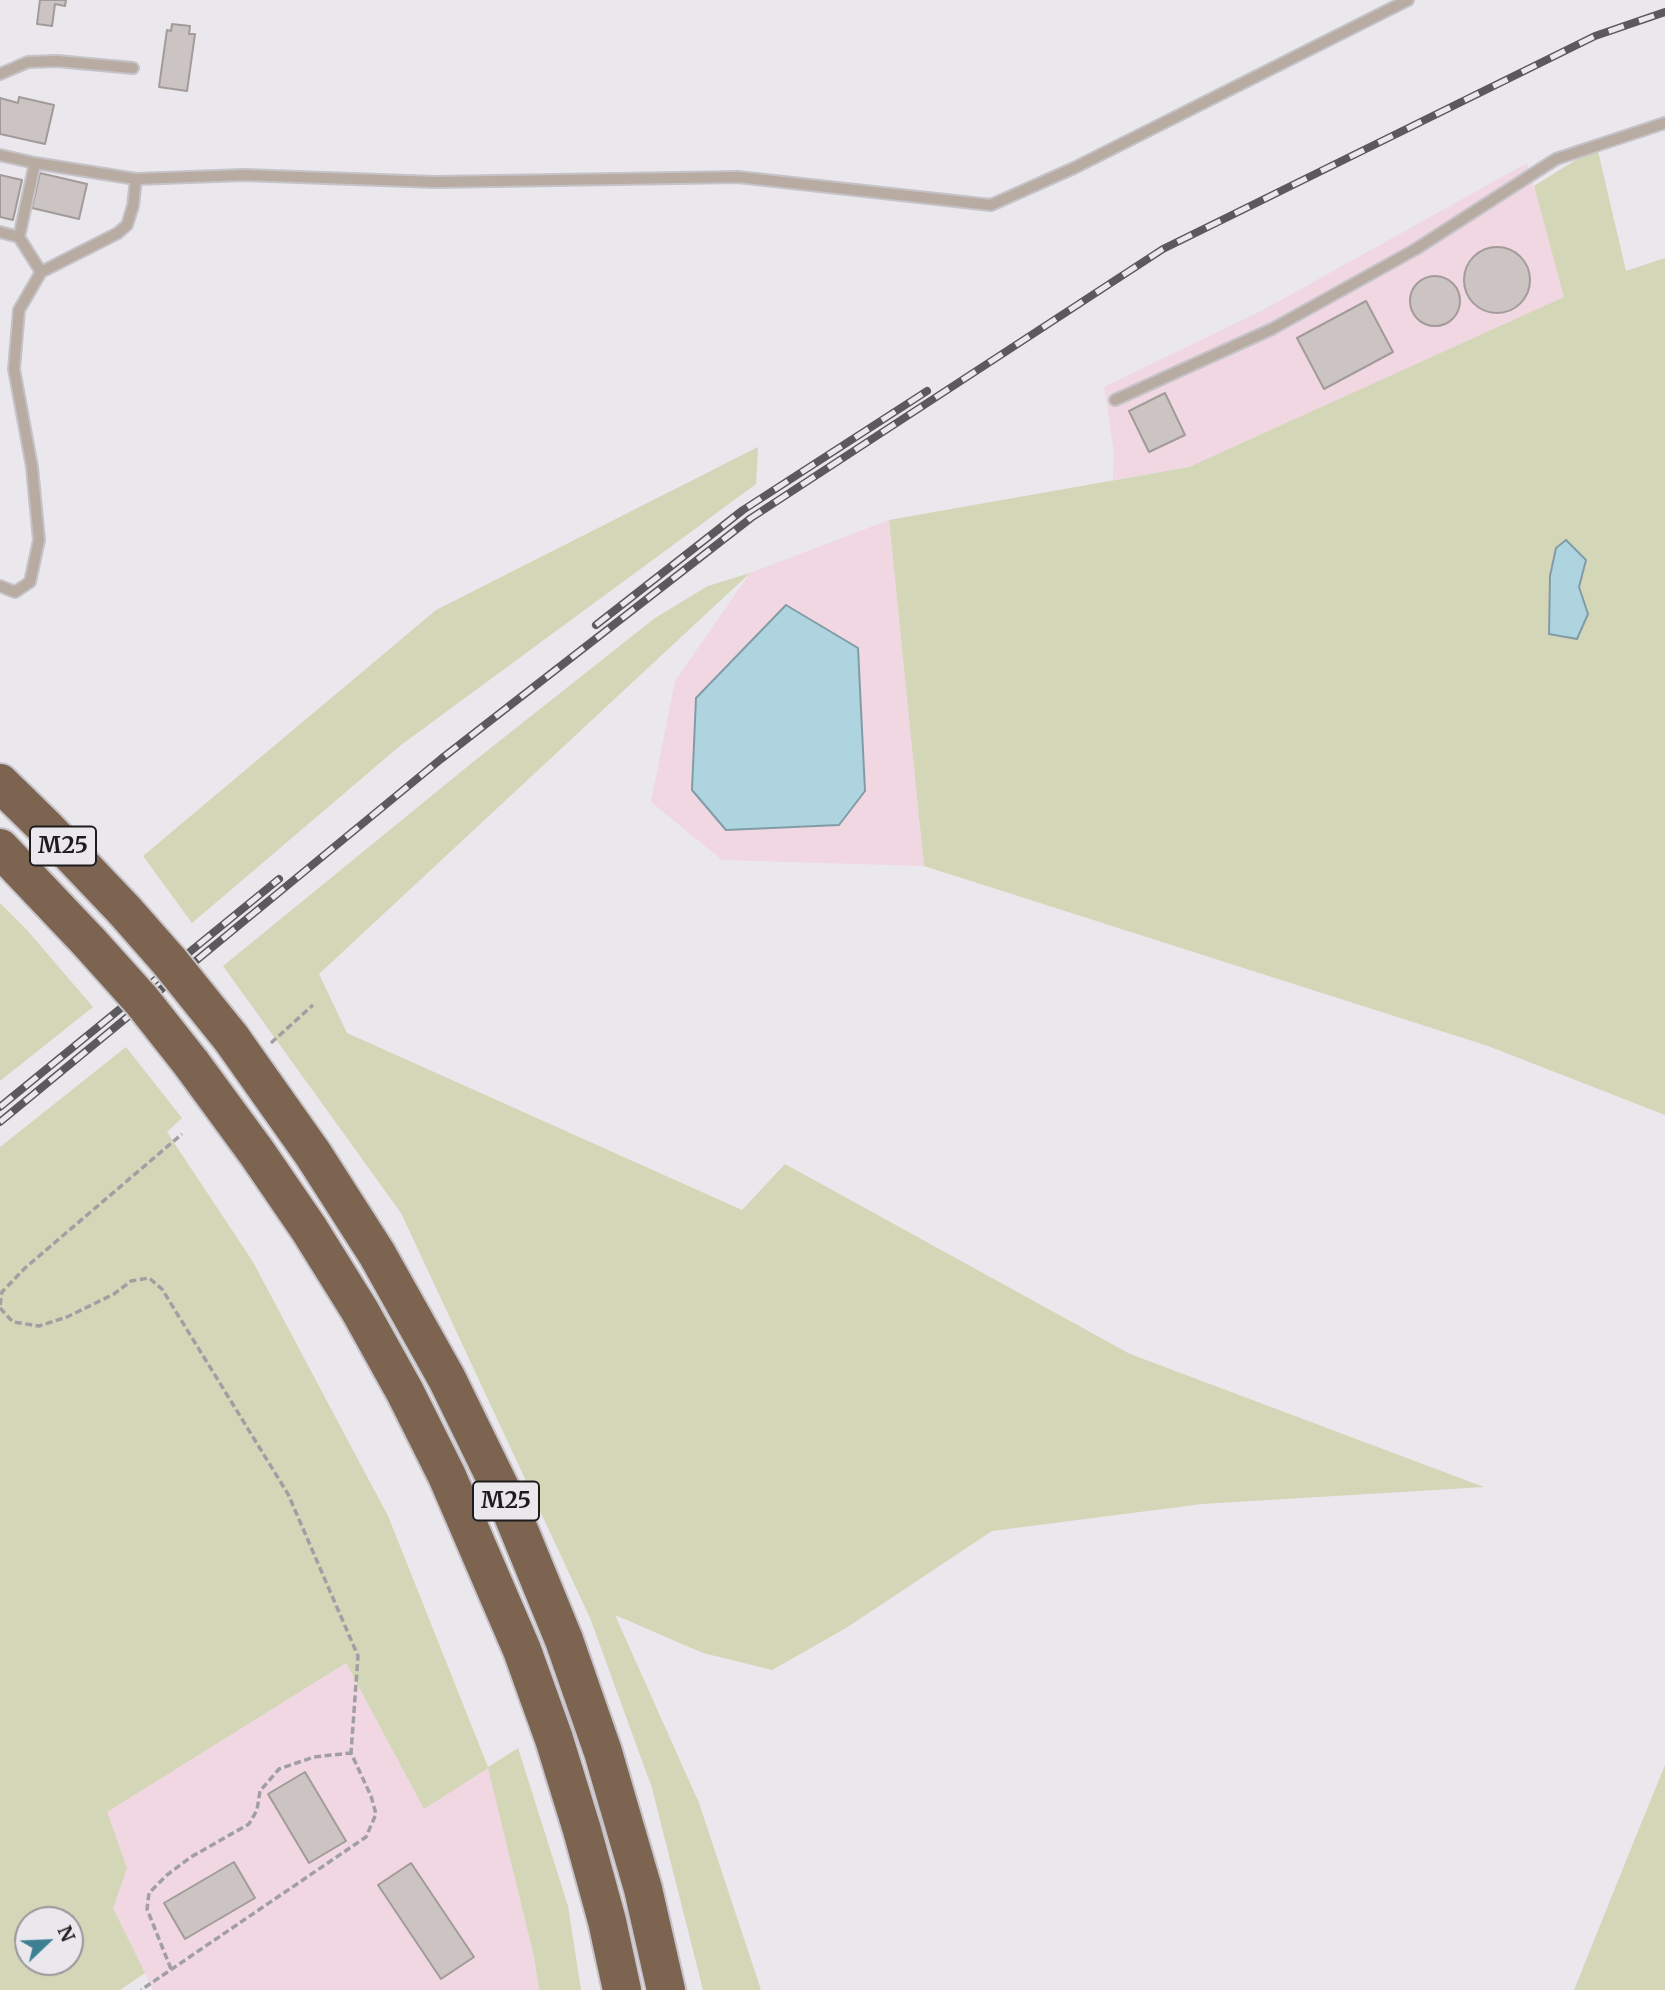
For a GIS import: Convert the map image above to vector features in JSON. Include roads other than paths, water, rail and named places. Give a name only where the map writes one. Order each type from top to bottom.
[{"type":"highway","name":"M25","points":[[0,783],[125,911],[231,1038],[313,1154],[377,1254],[447,1379],[510,1508],[564,1640],[603,1752],[643,1889],[666,1990]]},
{"type":"highway","name":"M25","points":[[0,848],[142,1001],[191,1063],[294,1208],[360,1311],[405,1392],[447,1476],[522,1650],[582,1830],[607,1921],[622,1990]]},
{"type":"lane","points":[[0,155],[136,179],[244,175],[435,183],[738,177],[992,205],[1074,168],[1408,0]]},
{"type":"lane","points":[[0,74],[28,62],[38,61],[133,68]]},
{"type":"lane","points":[[1115,400],[1272,329],[1416,249],[1556,159],[1665,123]]},
{"type":"lane","points":[[19,237],[35,163]]},
{"type":"lane","points":[[0,586],[15,592],[30,582],[39,540],[32,467],[14,369],[19,310],[41,272],[118,233],[127,225],[133,206],[136,179]]},
{"type":"lane","points":[[0,232],[19,237],[41,272]]},
{"type":"water","points":[[1566,540],[1586,560],[1579,587],[1588,614],[1577,639],[1549,634],[1550,576],[1556,548]]},
{"type":"water","points":[[786,605],[858,648],[865,791],[839,825],[726,830],[692,790],[696,698]]},
{"type":"railway","points":[[0,1122],[441,759],[751,518],[1163,249],[1595,36],[1665,12]]},
{"type":"railway","points":[[596,625],[743,510],[927,391]]},
{"type":"railway","points":[[0,1107],[279,879]]}]
